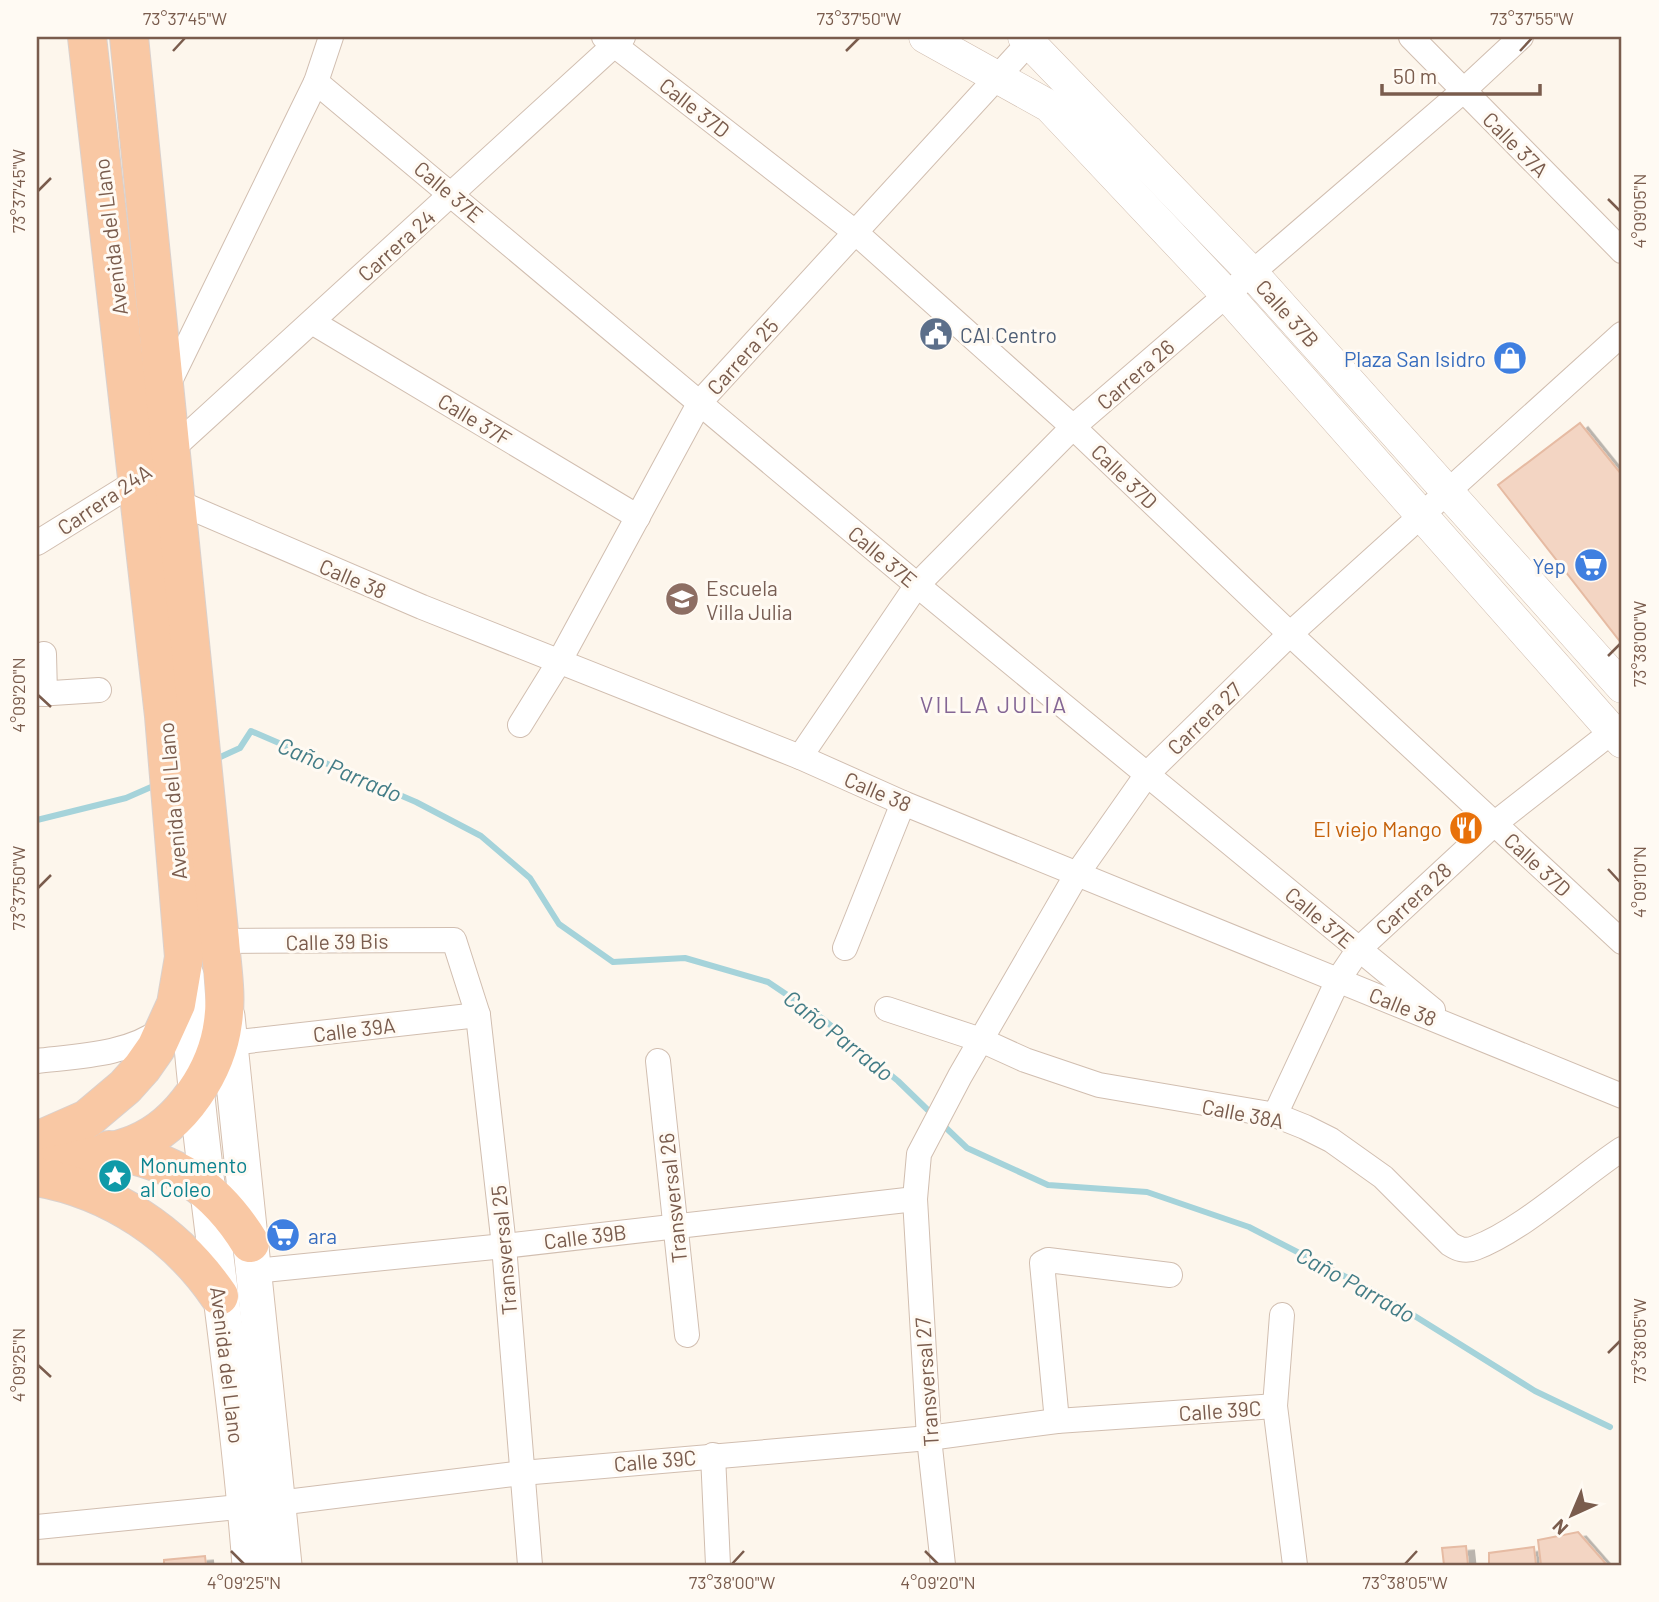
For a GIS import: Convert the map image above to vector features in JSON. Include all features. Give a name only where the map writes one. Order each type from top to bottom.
[{"type":"highway","name":"Avenida del Llano","points":[[87,37],[164,716],[194,857],[220,941],[225,999]]},
{"type":"highway","name":"Avenida del Llano","points":[[130,37],[169,453],[194,674],[194,857],[184,957]]},
{"type":"highway","points":[[37,1141],[65,1130],[107,1104],[142,1069],[167,1026],[179,992],[184,957]]},
{"type":"highway","points":[[37,1170],[135,1144],[152,1134],[194,1093],[217,1048],[225,999]]},
{"type":"highway","points":[[37,1147],[108,1150],[157,1161],[209,1192],[238,1224],[252,1257]]},
{"type":"highway","points":[[37,1177],[89,1191],[140,1218],[185,1254],[219,1296]]},
{"type":"main road","name":"Avenida del Llano","points":[[184,957],[194,1093],[209,1192],[219,1296],[262,1505],[284,1565]]},
{"type":"main road","name":"Avenida del Llano","points":[[225,999],[252,1257],[262,1505],[250,1565]]},
{"type":"street","points":[[164,393],[316,82],[331,37]]},
{"type":"street","name":"Calle 37B","points":[[925,37],[1049,106],[1227,295],[1618,736]]},
{"type":"street","name":"Calle 37A","points":[[1411,37],[1622,251]]},
{"type":"street","name":"Carrera 26","points":[[800,757],[917,585],[1073,427],[1463,91],[1521,37]]},
{"type":"street","name":"Calle 37B","points":[[1029,38],[1126,188]]},
{"type":"street","name":"Calle 37B","points":[[1029,38],[1252,273],[1448,489],[1622,687]]},
{"type":"street","name":"Carrera 25","points":[[520,725],[559,662],[701,402],[1029,38]]},
{"type":"street","name":"Carrera 24","points":[[169,453],[452,193],[614,39]]},
{"type":"street","name":"Calle 37D","points":[[614,39],[855,232],[1073,427],[1290,634],[1622,942]]},
{"type":"street","name":"Calle 37E","points":[[316,82],[452,193],[917,585],[1452,1026]]},
{"type":"street","name":"Calle 37F","points":[[312,322],[638,517]]},
{"type":"street","name":"Carrera 27","points":[[915,1199],[919,1154],[960,1076],[1077,874],[1148,773],[1290,634],[1622,334]]},
{"type":"street","name":"Carrera 24A","points":[[37,543],[136,481],[169,453]]},
{"type":"street","name":"Calle 38","points":[[136,481],[176,503],[559,662],[800,757],[903,803],[1622,1096]]},
{"type":"street","points":[[44,654],[41,694],[99,690]]},
{"type":"street","name":"Carrera 28","points":[[1275,1115],[1339,980],[1359,949],[1494,824],[1618,736]]},
{"type":"street","points":[[845,948],[903,803]]},
{"type":"street","name":"Calle 39 Bis","points":[[220,941],[454,940]]},
{"type":"street","name":"Transversal 25","points":[[454,940],[478,1015],[504,1246],[530,1565]]},
{"type":"street","name":"Calle 38A","points":[[887,1009],[981,1040],[1037,1064],[1099,1085],[1275,1115],[1331,1140],[1357,1158],[1406,1198],[1450,1244],[1464,1250],[1474,1249],[1519,1223],[1622,1149]]},
{"type":"street","name":"Calle 39A","points":[[230,1043],[478,1015]]},
{"type":"street","points":[[37,1061],[127,1047],[148,1040],[167,1026]]},
{"type":"street","name":"Transversal 26","points":[[658,1060],[687,1335]]},
{"type":"street","name":"Calle 39B","points":[[252,1257],[504,1246],[915,1199]]},
{"type":"street","name":"Transversal 27","points":[[915,1199],[929,1438],[943,1565]]},
{"type":"street","points":[[1057,1421],[1041,1265],[1048,1260],[1170,1275]]},
{"type":"street","points":[[1282,1315],[1275,1406],[1295,1565]]},
{"type":"street","name":"Calle 39C","points":[[37,1527],[262,1505],[522,1473],[929,1438],[1057,1421],[1275,1406]]},
{"type":"street","points":[[713,1455],[718,1565]]},
{"type":"building","name":"Yep","points":[[1580,423],[1622,475],[1622,644],[1498,485]]},
{"type":"building","points":[[1578,1532],[1607,1565],[1541,1565],[1538,1540]]},
{"type":"building","points":[[1466,1546],[1468,1565],[1444,1565],[1442,1548]]},
{"type":"building","points":[[1534,1547],[1536,1565],[1489,1565],[1489,1553]]},
{"type":"building","points":[[205,1556],[206,1565],[164,1565],[164,1560]]},
{"type":"waterway","name":"Caño Parrado","points":[[216,759],[240,748],[251,731],[416,802],[481,836],[530,878],[559,924],[613,962],[685,958],[768,982],[823,1019],[898,1081],[934,1116]]},
{"type":"waterway","name":"Caño Parrado","points":[[37,820],[126,798],[158,784]]},
{"type":"waterway","name":"Caño Parrado","points":[[942,1124],[967,1148],[1048,1185],[1147,1192],[1249,1227],[1381,1295],[1535,1391],[1610,1427]]},
{"type":"place","name":"CAI Centro","points":[[936,334]]},
{"type":"place","name":"Plaza San Isidro","points":[[1510,358]]},
{"type":"place","name":"Yep","points":[[1591,565]]},
{"type":"place","name":"Escuela Villa Julia","points":[[682,599]]},
{"type":"place","name":"El viejo Mango","points":[[1466,828]]},
{"type":"place","name":"Monumento al Coleo","points":[[115,1176]]},
{"type":"place","name":"ara","points":[[283,1235]]},
{"type":"district","name":"VILLA JULIA","points":[[994,704]]}]
